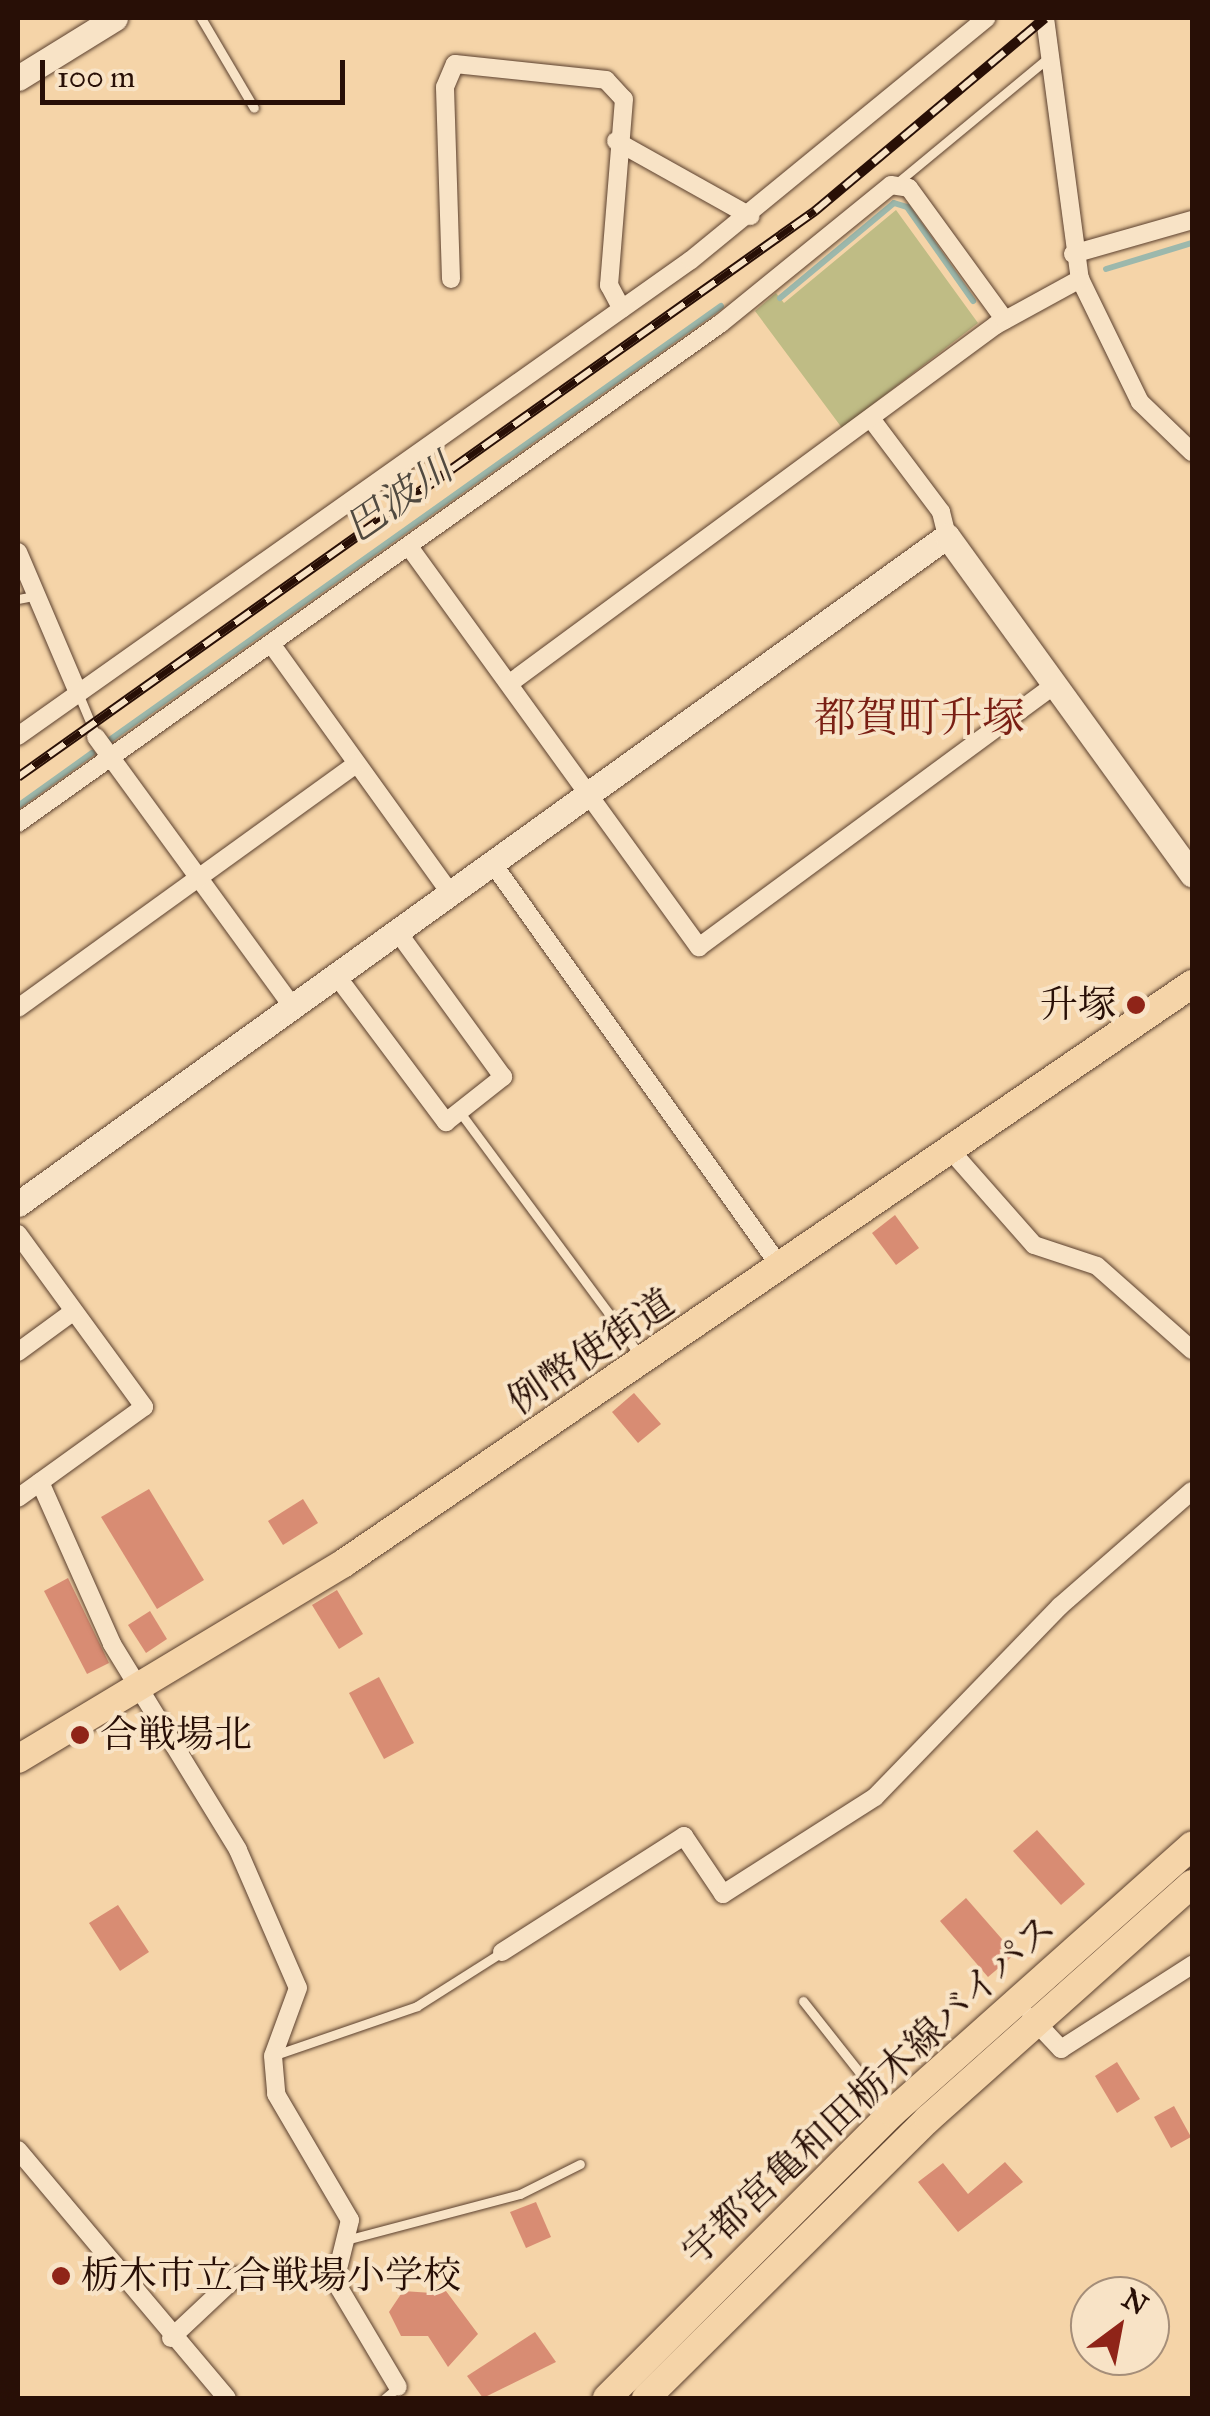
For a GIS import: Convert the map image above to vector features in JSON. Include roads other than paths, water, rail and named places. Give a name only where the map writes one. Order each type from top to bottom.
[{"type":"main road","name":"例幣使街道","points":[[18,1754],[344,1563],[645,1362],[1192,984]]},
{"type":"main road","name":"宇都宮亀和田栃木線バイパス","points":[[607,2398],[892,2113],[1014,1999],[1192,1846]]},
{"type":"main road","name":"宇都宮亀和田栃木線バイパス","points":[[646,2398],[1034,2021],[1192,1884]]},
{"type":"street","points":[[18,78],[115,18]]},
{"type":"street","points":[[18,736],[750,216],[988,18]]},
{"type":"street","points":[[1045,18],[1057,56],[1073,254],[1080,279],[1140,402],[1192,452]]},
{"type":"street","points":[[452,279],[445,88],[455,64],[616,83],[624,99],[616,141],[610,284],[622,309]]},
{"type":"street","points":[[616,141],[750,216]]},
{"type":"street","points":[[18,823],[410,548],[898,182],[1005,320]]},
{"type":"street","points":[[1073,254],[1192,220]]},
{"type":"street","points":[[510,683],[1005,320],[1080,279]]},
{"type":"street","points":[[872,420],[941,512],[947,536],[1192,876]]},
{"type":"street","points":[[18,1204],[292,1006],[399,934],[947,536]]},
{"type":"street","points":[[410,548],[699,948],[1054,684]]},
{"type":"street","points":[[18,552],[78,693]]},
{"type":"street","points":[[272,645],[451,894]]},
{"type":"street","points":[[96,737],[196,880],[292,1006]]},
{"type":"street","points":[[18,1008],[356,764]]},
{"type":"street","points":[[493,864],[782,1268]]},
{"type":"street","points":[[336,975],[446,1122],[503,1076],[399,934]]},
{"type":"street","points":[[952,1152],[1034,1245],[1096,1266],[1192,1350]]},
{"type":"street","points":[[18,1234],[144,1407],[18,1498]]},
{"type":"street","points":[[18,1352],[74,1311]]},
{"type":"street","points":[[40,1482],[137,1682],[238,1850],[298,1988],[273,2056],[276,2094],[350,2220],[342,2241],[336,2281],[392,2393]]},
{"type":"street","points":[[502,1952],[684,1836],[723,1894],[875,1797],[1060,1606],[1192,1491]]},
{"type":"street","points":[[1014,1999],[1060,2049],[1192,1965]]},
{"type":"street","points":[[18,2150],[171,2338],[228,2398]]},
{"type":"street","points":[[171,2338],[237,2276]]},
{"type":"lane","points":[[201,18],[254,108]]},
{"type":"lane","points":[[898,182],[1032,62],[1057,56]]},
{"type":"lane","points":[[18,598],[38,595]]},
{"type":"lane","points":[[78,693],[96,737]]},
{"type":"lane","points":[[459,1111],[645,1362]]},
{"type":"lane","points":[[273,2056],[417,2006],[502,1952]]},
{"type":"lane","points":[[803,2000],[892,2113]]},
{"type":"lane","points":[[342,2241],[520,2194],[580,2164]]},
{"type":"waterway","name":"巴波川","points":[[780,298],[894,203],[907,207],[973,301]]},
{"type":"waterway","name":"巴波川","points":[[1106,269],[1192,243]]},
{"type":"waterway","name":"巴波川","points":[[111,739],[721,306]]},
{"type":"waterway","name":"巴波川","points":[[18,806],[92,753]]},
{"type":"railway","points":[[18,777],[815,211],[1045,18]]},
{"type":"place","name":"升塚","points":[[1136,1005]]},
{"type":"place","name":"合戦場北","points":[[80,1735]]},
{"type":"place","name":"栃木市立合戦場小学校","points":[[61,2276]]},
{"type":"district","name":"都賀町升塚","points":[[919,718]]}]
